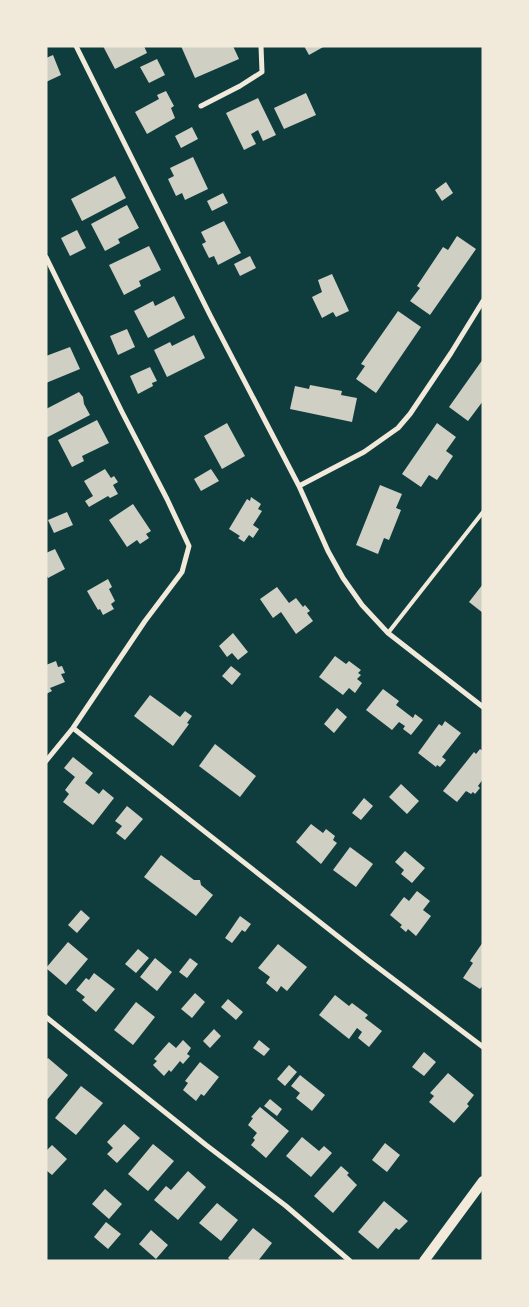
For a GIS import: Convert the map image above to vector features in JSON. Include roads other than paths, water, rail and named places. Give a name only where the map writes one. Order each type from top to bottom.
[{"type":"main road","points":[[424,1261],[483,1181]]},
{"type":"street","points":[[76,46],[210,315],[299,486],[328,551],[343,578],[362,605],[388,633],[483,707]]},
{"type":"street","points":[[201,106],[240,86],[262,72],[261,46]]},
{"type":"street","points":[[46,257],[167,499],[188,546],[182,572],[145,621],[73,728],[46,761]]},
{"type":"street","points":[[299,486],[364,452],[398,428],[410,414],[441,368],[483,301]]},
{"type":"street","points":[[73,728],[368,960],[483,1047]]},
{"type":"street","points":[[46,1017],[206,1145],[286,1206],[350,1261]]},
{"type":"lane","points":[[388,633],[483,512]]}]
